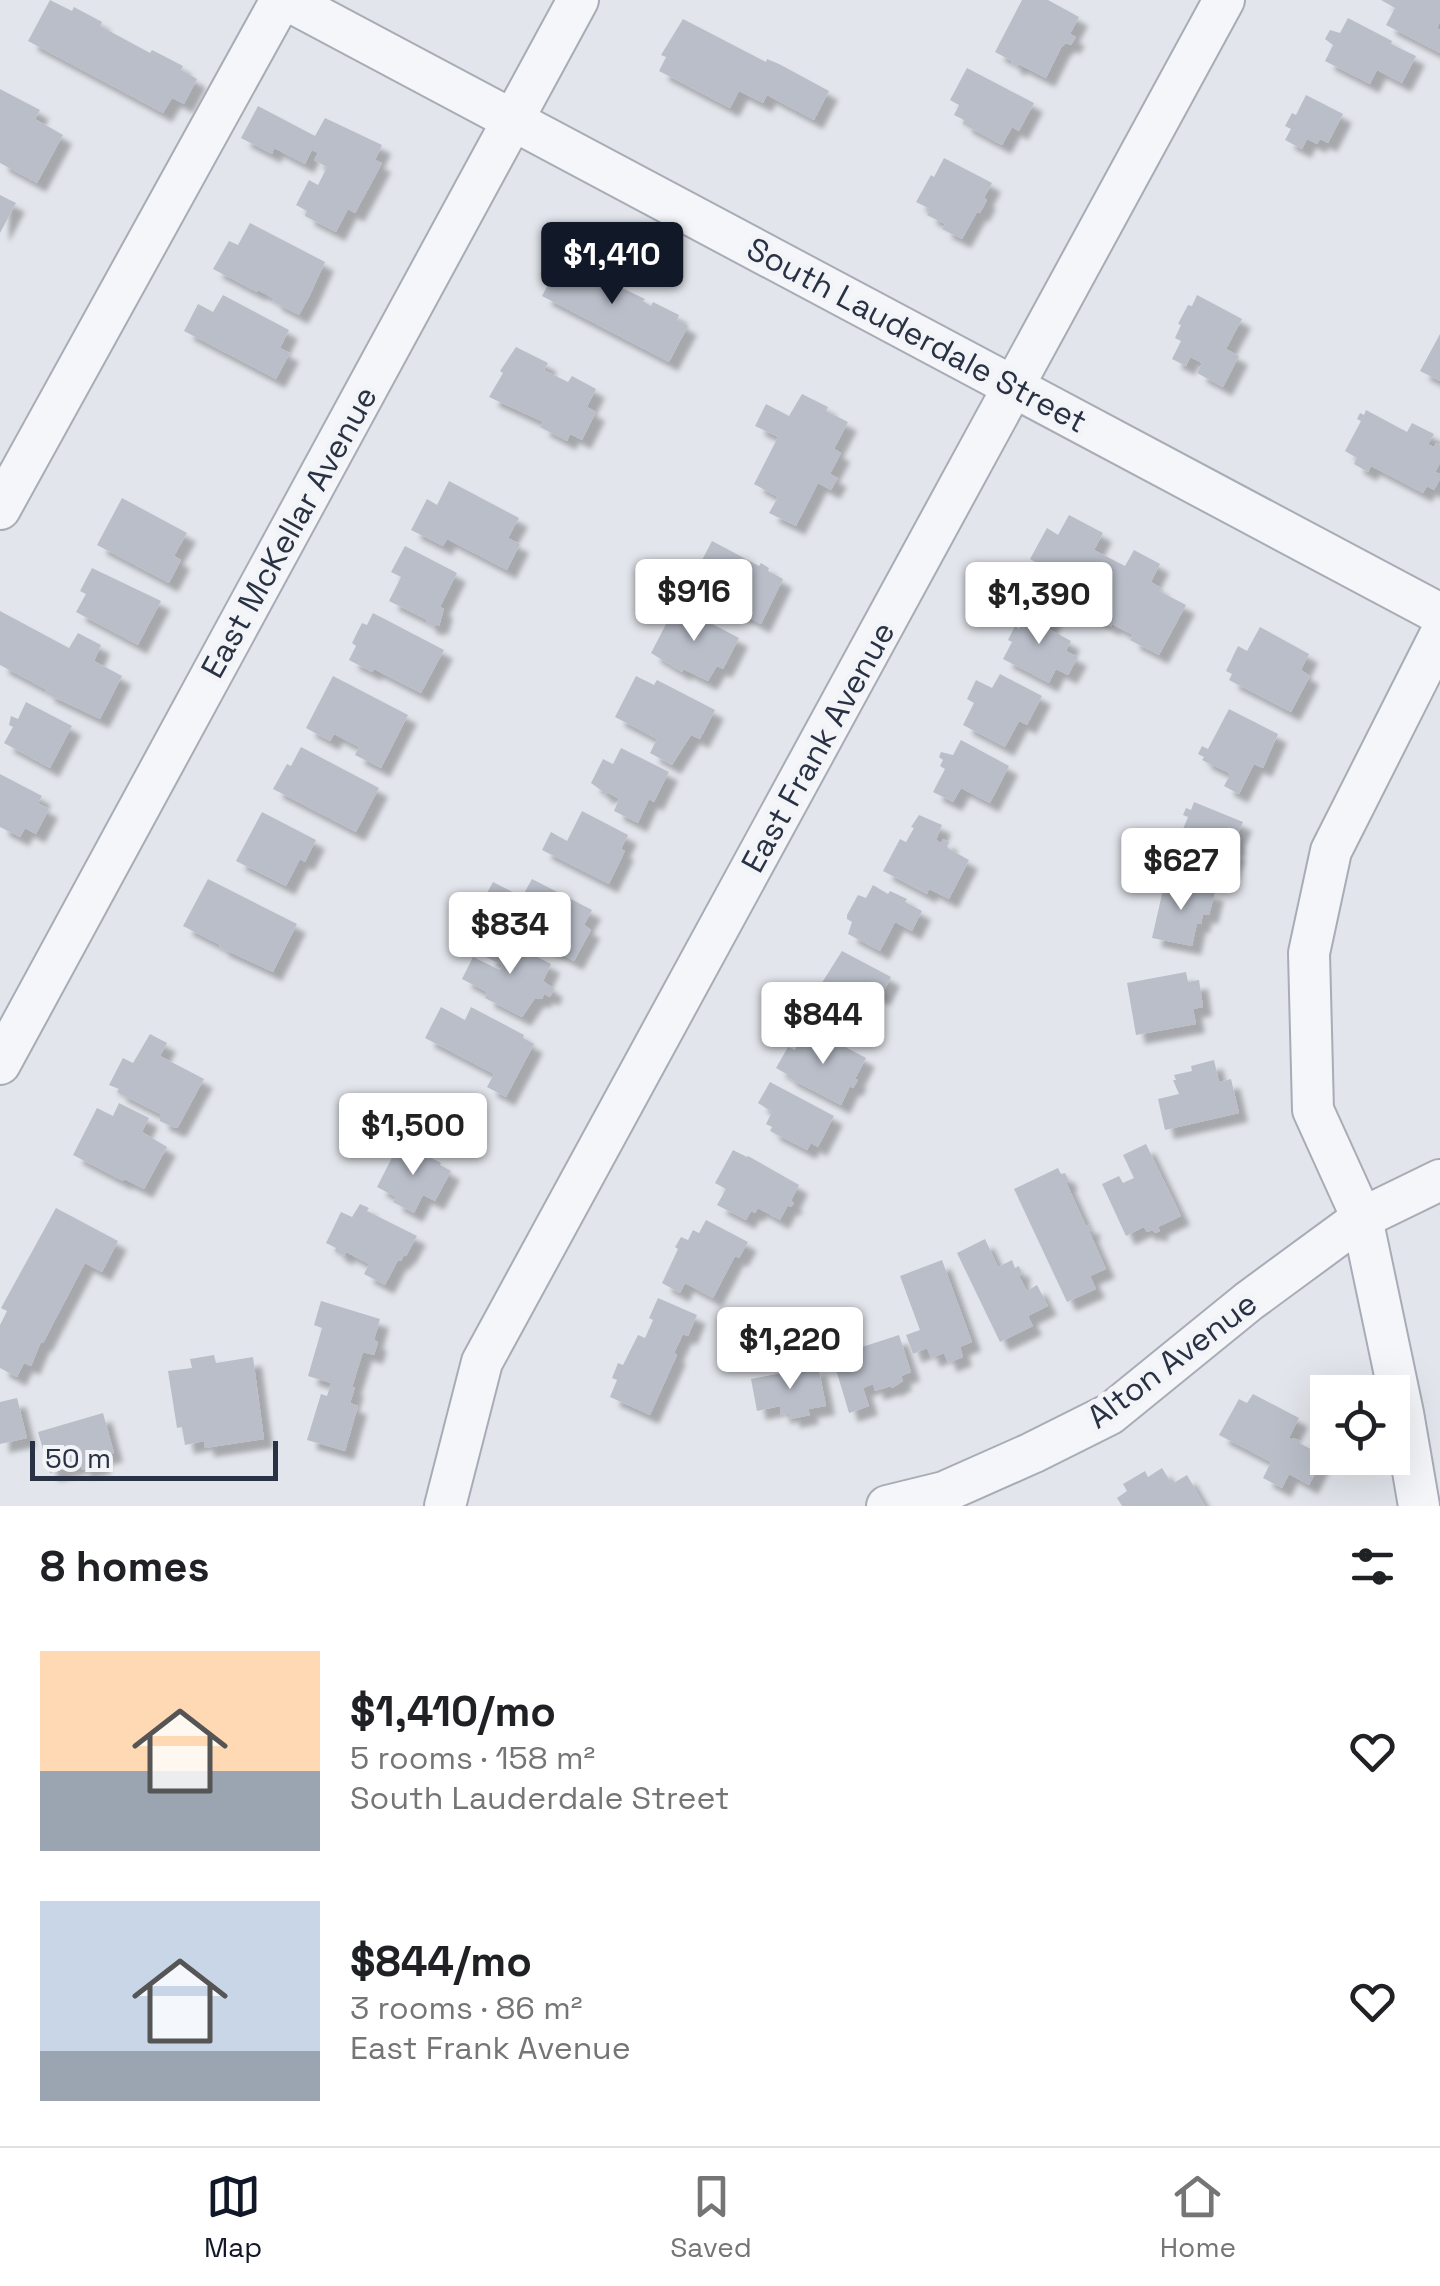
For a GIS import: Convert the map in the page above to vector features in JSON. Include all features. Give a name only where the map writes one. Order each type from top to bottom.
[{"type":"street","name":"South Lauderdale Street","points":[[284,0],[1440,614]]},
{"type":"street","points":[[0,509],[284,0]]},
{"type":"street","name":"East McKellar Avenue","points":[[0,1064],[13,1007],[578,0]]},
{"type":"street","name":"East Frank Avenue","points":[[445,1506],[482,1362],[1224,0]]},
{"type":"street","points":[[1419,1506],[1362,1218],[1313,1110],[1309,953],[1332,851],[1440,635]]},
{"type":"street","name":"Alton Avenue","points":[[886,1506],[944,1492],[1110,1414],[1249,1301],[1362,1218],[1440,1180]]},
{"type":"building","points":[[50,0],[72,11],[74,7],[102,22],[100,26],[183,66],[181,70],[197,79],[184,104],[172,98],[163,113],[28,41]]},
{"type":"building","points":[[1022,0],[1048,0],[1079,17],[1070,34],[1076,37],[1071,45],[1066,43],[1061,48],[1046,78],[1011,64],[995,52]]},
{"type":"building","points":[[1381,0],[1440,0],[1440,53],[1386,25],[1395,8]]},
{"type":"building","points":[[1348,18],[1416,56],[1402,83],[1377,70],[1370,84],[1325,61],[1333,45],[1325,39],[1330,30],[1340,33]]},
{"type":"building","points":[[683,19],[829,91],[814,120],[767,95],[763,103],[739,91],[730,108],[659,71],[666,57],[661,55]]},
{"type":"building","points":[[967,68],[1034,103],[1019,131],[1012,127],[1002,145],[954,115],[959,105],[950,100]]},
{"type":"building","points":[[0,89],[40,110],[35,119],[63,135],[37,183],[0,163]]},
{"type":"building","points":[[1306,95],[1343,114],[1328,143],[1320,139],[1317,144],[1307,139],[1302,149],[1285,140],[1291,129],[1285,126]]},
{"type":"building","points":[[258,106],[315,136],[325,118],[382,145],[375,160],[382,163],[372,182],[355,213],[348,209],[336,232],[305,216],[307,211],[296,205],[309,180],[318,185],[327,167],[314,160],[318,153],[312,150],[305,164],[274,148],[272,154],[241,138]]},
{"type":"building","points":[[944,158],[992,183],[984,198],[987,200],[962,239],[942,229],[945,224],[927,215],[930,209],[916,202]]},
{"type":"building","points":[[0,195],[16,203],[0,233]]},
{"type":"building","points":[[250,223],[325,262],[299,315],[213,269],[229,241],[238,245]]},
{"type":"building","points":[[553,251],[603,274],[601,278],[645,299],[651,306],[653,302],[679,315],[677,320],[688,326],[669,362],[542,296],[551,279],[540,274]]},
{"type":"building","points":[[223,295],[289,330],[280,348],[290,353],[276,379],[184,331],[198,304],[213,312]]},
{"type":"building","points":[[1197,295],[1242,319],[1226,349],[1239,356],[1223,387],[1197,373],[1202,363],[1190,357],[1186,366],[1172,359],[1181,341],[1175,338],[1181,325],[1178,324]]},
{"type":"building","points":[[1440,334],[1440,381],[1420,371]]},
{"type":"building","points":[[516,347],[548,363],[544,370],[568,382],[572,376],[596,389],[587,407],[596,412],[582,440],[570,434],[567,441],[540,427],[543,422],[489,397]]},
{"type":"building","points":[[802,394],[848,422],[834,449],[841,453],[830,474],[838,478],[831,490],[818,483],[796,526],[769,513],[778,497],[754,484],[778,437],[755,426],[766,404],[789,416]]},
{"type":"building","points":[[1366,410],[1407,432],[1412,423],[1434,434],[1428,444],[1440,445],[1440,463],[1435,472],[1440,479],[1434,490],[1427,486],[1423,493],[1371,466],[1368,472],[1354,464],[1357,458],[1345,451],[1361,421],[1357,419],[1360,413],[1364,415]]},
{"type":"building","points":[[449,481],[519,518],[508,538],[520,544],[507,570],[447,539],[443,546],[411,530],[427,499],[437,505]]},
{"type":"building","points":[[122,498],[187,533],[174,556],[181,560],[169,583],[97,545]]},
{"type":"building","points":[[1069,515],[1103,533],[1094,550],[1125,566],[1134,550],[1160,564],[1151,582],[1161,588],[1159,591],[1186,605],[1159,655],[1130,640],[1133,635],[1032,584],[1042,566],[1030,559],[1047,528],[1058,535]]},
{"type":"building","points":[[712,541],[759,566],[761,563],[783,579],[761,624],[689,585]]},
{"type":"building","points":[[405,546],[457,573],[440,607],[444,609],[439,626],[426,623],[427,620],[389,601],[401,577],[391,572]]},
{"type":"building","points":[[92,568],[161,601],[138,645],[76,612],[86,594],[80,591]]},
{"type":"building","points":[[676,605],[739,638],[723,669],[717,666],[708,681],[683,669],[682,672],[651,653]]},
{"type":"building","points":[[1031,605],[1053,617],[1047,628],[1071,641],[1066,651],[1078,657],[1068,675],[1056,669],[1049,683],[1003,659],[1015,626],[1019,629]]},
{"type":"building","points":[[0,611],[69,648],[78,633],[101,645],[94,661],[122,676],[100,719],[45,693],[47,690],[0,665]]},
{"type":"building","points":[[373,613],[444,650],[421,693],[349,660],[362,623],[367,625]]},
{"type":"building","points":[[1260,627],[1309,654],[1301,670],[1310,676],[1291,712],[1229,680],[1232,674],[1226,671],[1238,646],[1247,651]]},
{"type":"building","points":[[1000,674],[1042,696],[1027,725],[1019,721],[1005,747],[963,725],[974,703],[967,699],[976,680],[992,688]]},
{"type":"building","points":[[333,676],[408,715],[381,768],[355,755],[359,747],[334,734],[330,741],[306,728]]},
{"type":"building","points":[[636,676],[654,685],[657,680],[715,710],[700,739],[691,735],[672,765],[650,753],[657,739],[615,717]]},
{"type":"building","points":[[26,702],[72,726],[50,768],[4,743],[13,727],[9,725],[11,716],[18,719]]},
{"type":"building","points":[[1229,709],[1278,734],[1263,768],[1254,764],[1239,794],[1224,786],[1230,775],[1227,772],[1198,754],[1202,746],[1208,749]]},
{"type":"building","points":[[961,740],[1009,766],[990,803],[961,788],[953,802],[933,792],[945,769],[940,766],[941,752],[953,755]]},
{"type":"building","points":[[301,747],[379,788],[356,832],[273,789]]},
{"type":"building","points":[[621,748],[669,772],[654,802],[649,799],[638,823],[614,811],[619,799],[601,793],[591,783],[603,759],[613,764]]},
{"type":"building","points":[[0,774],[42,796],[38,803],[49,809],[36,834],[25,828],[20,837],[0,827]]},
{"type":"building","points":[[1194,802],[1243,822],[1227,874],[1173,851],[1174,837],[1179,839],[1188,817],[1183,815],[1186,808],[1191,810]]},
{"type":"building","points":[[582,811],[628,835],[609,884],[542,850],[551,832],[567,841]]},
{"type":"building","points":[[262,812],[316,840],[305,862],[300,859],[286,886],[236,861]]},
{"type":"building","points":[[919,815],[942,825],[936,840],[949,842],[949,849],[969,860],[949,899],[929,889],[927,894],[883,871],[900,839],[906,842]]},
{"type":"building","points":[[208,879],[297,924],[273,972],[183,926]]},
{"type":"building","points":[[532,879],[592,910],[584,925],[591,930],[574,961],[478,910],[493,882],[522,897]]},
{"type":"building","points":[[1165,881],[1215,892],[1209,915],[1203,914],[1201,924],[1197,923],[1192,946],[1152,938]]},
{"type":"building","points":[[873,885],[907,899],[905,902],[922,911],[912,931],[895,922],[880,951],[848,934],[852,922],[847,915],[858,895],[866,898]]},
{"type":"building","points":[[497,936],[551,964],[543,981],[554,989],[550,997],[544,994],[542,999],[535,998],[522,1017],[485,998],[487,992],[462,979],[473,957],[500,970],[502,965],[486,957]]},
{"type":"building","points":[[842,951],[891,977],[881,997],[869,990],[864,995],[850,1021],[811,1000]]},
{"type":"building","points":[[1186,972],[1188,982],[1199,980],[1203,1007],[1193,1009],[1196,1024],[1136,1035],[1127,983]]},
{"type":"building","points":[[441,1007],[465,1020],[471,1007],[534,1044],[506,1097],[487,1087],[494,1074],[425,1038]]},
{"type":"building","points":[[813,1030],[866,1058],[855,1079],[858,1080],[853,1088],[850,1086],[841,1105],[776,1068],[788,1047],[795,1050],[799,1042],[804,1044]]},
{"type":"building","points":[[150,1034],[167,1043],[160,1056],[204,1079],[175,1128],[160,1121],[160,1114],[109,1085],[123,1058],[133,1063]]},
{"type":"building","points":[[1214,1060],[1219,1082],[1231,1079],[1239,1113],[1165,1130],[1158,1099],[1179,1094],[1174,1075]]},
{"type":"building","points":[[770,1082],[834,1116],[818,1147],[811,1143],[807,1150],[770,1131],[772,1127],[766,1124],[772,1112],[758,1103]]},
{"type":"building","points":[[119,1103],[149,1118],[142,1132],[167,1147],[144,1189],[73,1155],[97,1108],[113,1116]]},
{"type":"building","points":[[400,1142],[451,1171],[435,1201],[423,1195],[414,1213],[393,1202],[396,1197],[377,1187]]},
{"type":"building","points":[[1146,1144],[1181,1216],[1158,1227],[1160,1231],[1155,1233],[1144,1227],[1126,1236],[1102,1184],[1119,1176],[1123,1183],[1134,1178],[1123,1155]]},
{"type":"building","points":[[733,1150],[799,1185],[791,1201],[794,1203],[788,1205],[780,1220],[758,1208],[746,1220],[717,1205],[726,1189],[715,1183]]},
{"type":"building","points":[[1058,1168],[1069,1181],[1066,1182],[1086,1226],[1090,1224],[1089,1231],[1106,1269],[1090,1276],[1096,1289],[1067,1302],[1014,1189]]},
{"type":"building","points":[[360,1204],[417,1236],[385,1285],[364,1274],[369,1264],[346,1252],[344,1256],[326,1243],[341,1212],[352,1217]]},
{"type":"building","points":[[56,1208],[118,1241],[102,1272],[85,1263],[31,1366],[24,1363],[17,1377],[0,1368],[0,1325],[7,1311],[1,1308]]},
{"type":"building","points":[[706,1220],[748,1242],[739,1258],[735,1256],[713,1298],[685,1283],[680,1293],[662,1283],[681,1237],[688,1240],[693,1230],[699,1233]]},
{"type":"building","points":[[985,1239],[998,1267],[1012,1260],[1015,1268],[1019,1266],[1019,1276],[1027,1291],[1037,1285],[1048,1306],[1028,1316],[1033,1326],[1000,1342],[957,1253]]},
{"type":"building","points":[[942,1260],[972,1342],[960,1347],[963,1357],[948,1363],[944,1353],[931,1358],[927,1348],[913,1354],[906,1335],[920,1330],[900,1276]]},
{"type":"building","points":[[658,1298],[697,1315],[688,1336],[683,1334],[674,1353],[677,1355],[650,1415],[610,1397],[618,1363],[623,1365],[638,1335],[645,1338]]},
{"type":"building","points":[[321,1301],[380,1319],[374,1355],[363,1352],[352,1387],[350,1403],[358,1406],[345,1451],[307,1440],[321,1394],[327,1396],[331,1383],[308,1376],[322,1328],[314,1325]]},
{"type":"building","points":[[847,1324],[856,1349],[899,1335],[911,1372],[901,1376],[903,1381],[892,1388],[875,1391],[873,1384],[863,1388],[869,1406],[849,1413],[832,1356],[837,1349],[830,1330]]},
{"type":"building","points":[[214,1355],[216,1363],[253,1357],[264,1439],[205,1448],[204,1441],[185,1445],[182,1427],[177,1428],[168,1371],[192,1368],[190,1359]]},
{"type":"building","points":[[818,1366],[826,1406],[808,1409],[810,1415],[791,1419],[790,1413],[781,1415],[780,1406],[757,1411],[751,1379]]},
{"type":"building","points":[[1253,1394],[1299,1418],[1289,1438],[1310,1449],[1310,1475],[1314,1475],[1309,1485],[1289,1474],[1282,1488],[1263,1478],[1271,1462],[1219,1435],[1239,1399],[1247,1403]]},
{"type":"building","points":[[17,1398],[27,1438],[0,1444],[0,1402]]},
{"type":"building","points":[[103,1413],[114,1453],[100,1457],[102,1465],[82,1470],[81,1464],[50,1473],[38,1432]]},
{"type":"building","points":[[1162,1468],[1172,1484],[1187,1475],[1205,1506],[1122,1506],[1117,1498],[1127,1491],[1123,1484],[1145,1471],[1148,1477]]}]
